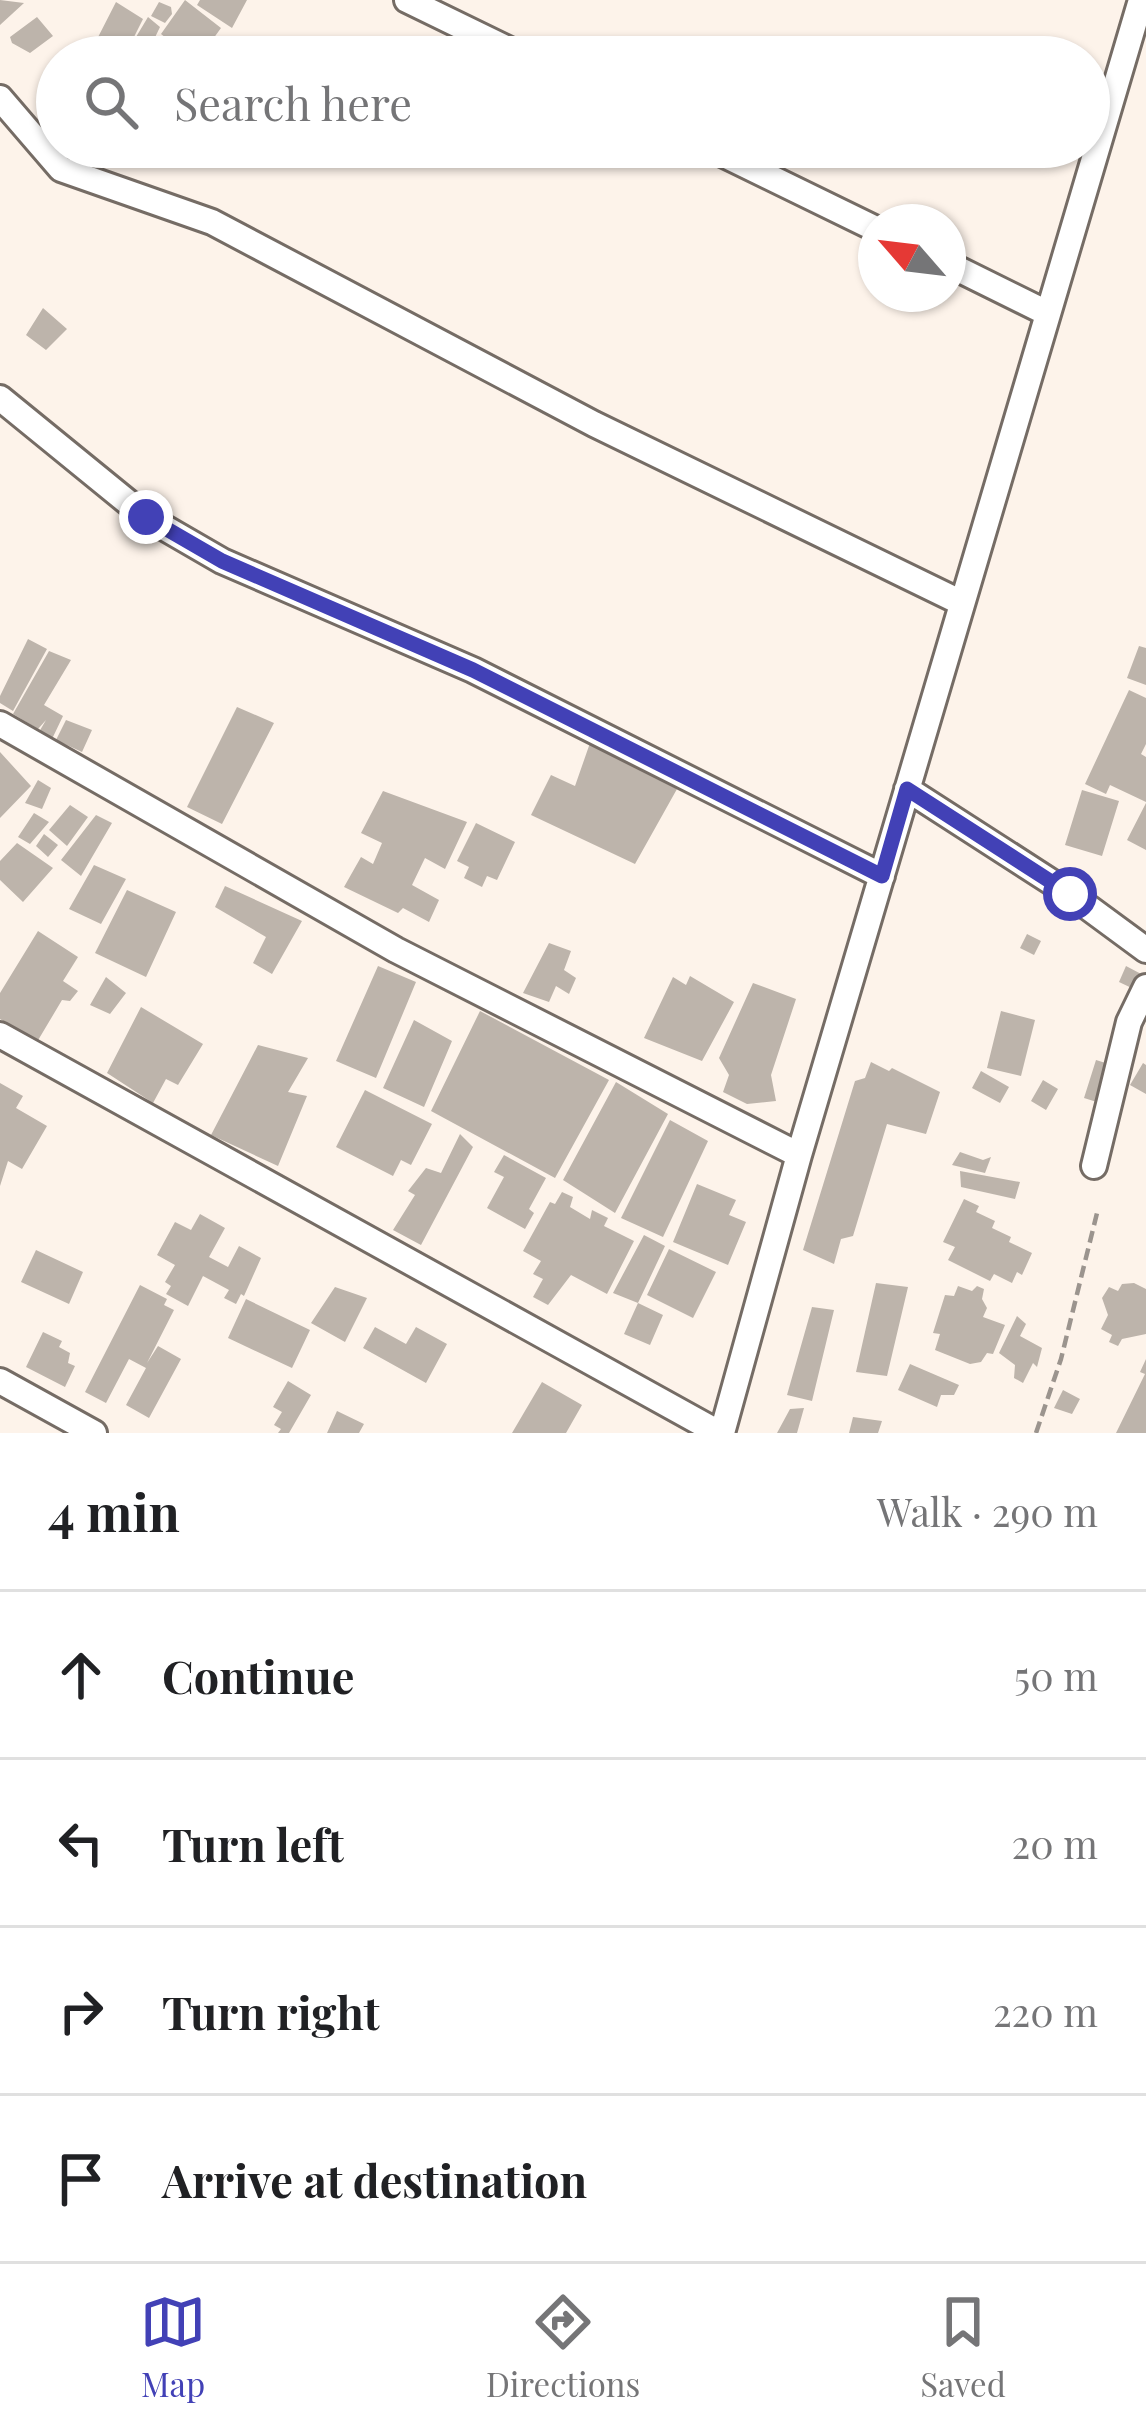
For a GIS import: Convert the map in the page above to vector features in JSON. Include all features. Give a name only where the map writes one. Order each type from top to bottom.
[{"type":"street","points":[[407,0],[481,36]]},
{"type":"street","points":[[1110,103],[1141,0]]},
{"type":"street","points":[[0,98],[36,140]]},
{"type":"street","points":[[60,168],[212,221],[594,424],[962,603]]},
{"type":"street","points":[[751,168],[858,220]]},
{"type":"street","points":[[0,1035],[720,1433],[1091,168]]},
{"type":"street","points":[[966,274],[1047,313]]},
{"type":"street","points":[[0,398],[105,487],[222,561],[473,670],[882,876]]},
{"type":"street","points":[[0,724],[396,950],[799,1155]]},
{"type":"street","points":[[907,789],[1070,894],[1146,950]]},
{"type":"street","points":[[1094,1166],[1129,1022],[1146,987]]},
{"type":"street","points":[[0,1381],[94,1433]]},
{"type":"path","points":[[1036,1433],[1098,1209]]},
{"type":"building","points":[[0,0],[24,3],[0,25]]},
{"type":"building","points":[[185,0],[221,28],[215,36],[161,34]]},
{"type":"building","points":[[200,0],[247,0],[232,28],[197,5]]},
{"type":"building","points":[[116,2],[143,19],[134,36],[99,36]]},
{"type":"building","points":[[159,2],[171,7],[165,23],[151,16]]},
{"type":"building","points":[[37,17],[53,36],[36,36],[36,49],[30,53],[10,37]]},
{"type":"building","points":[[148,17],[160,27],[156,36],[137,36]]},
{"type":"building","points":[[43,308],[67,329],[46,350],[26,335]]},
{"type":"building","points":[[28,639],[47,649],[13,711],[0,703],[0,696]]},
{"type":"building","points":[[1139,646],[1146,648],[1146,685],[1127,678]]},
{"type":"building","points":[[49,651],[71,660],[44,705],[63,716],[52,739],[39,732],[46,720],[38,729],[13,714]]},
{"type":"building","points":[[1129,690],[1146,698],[1146,744],[1141,754],[1146,757],[1146,802],[1110,785],[1106,794],[1085,784]]},
{"type":"building","points":[[237,707],[274,723],[222,824],[187,807]]},
{"type":"building","points":[[66,720],[92,730],[82,752],[56,740]]},
{"type":"building","points":[[590,743],[677,789],[635,864],[531,815],[551,775],[575,786]]},
{"type":"building","points":[[0,752],[31,786],[0,818]]},
{"type":"building","points":[[38,780],[51,788],[42,809],[25,803]]},
{"type":"building","points":[[1082,790],[1119,801],[1102,856],[1065,845]]},
{"type":"building","points":[[383,791],[467,822],[445,869],[425,858],[412,885],[439,900],[429,922],[344,887],[361,857],[373,864],[382,843],[361,833]]},
{"type":"building","points":[[1146,803],[1146,850],[1127,840]]},
{"type":"building","points":[[70,805],[88,817],[67,846],[49,830]]},
{"type":"building","points":[[34,813],[49,822],[30,844],[18,837]]},
{"type":"building","points":[[96,815],[112,823],[81,876],[61,860]]},
{"type":"building","points":[[476,823],[515,842],[497,880],[487,876],[482,887],[464,878],[469,867],[457,861]]},
{"type":"building","points":[[44,834],[58,845],[48,857],[36,846]]},
{"type":"building","points":[[17,843],[53,868],[23,902],[0,880],[0,861]]},
{"type":"building","points":[[94,865],[126,879],[101,924],[69,909]]},
{"type":"building","points":[[225,886],[302,921],[272,974],[253,963],[266,937],[215,907]]},
{"type":"building","points":[[127,890],[176,912],[146,977],[95,953]]},
{"type":"building","points":[[38,931],[78,957],[63,981],[78,991],[70,1001],[62,1000],[37,1042],[0,1019],[0,993]]},
{"type":"building","points":[[1027,934],[1041,941],[1034,955],[1020,948]]},
{"type":"building","points":[[549,943],[571,951],[564,970],[576,978],[569,994],[556,986],[549,1002],[523,993]]},
{"type":"building","points":[[378,966],[416,982],[376,1078],[336,1061]]},
{"type":"building","points":[[1126,966],[1145,976],[1138,991],[1119,982]]},
{"type":"building","points":[[690,976],[734,1002],[702,1061],[644,1038],[673,977],[686,985]]},
{"type":"building","points":[[106,977],[126,993],[110,1014],[90,1005]]},
{"type":"building","points":[[753,983],[796,999],[771,1075],[776,1101],[747,1104],[723,1092],[729,1075],[719,1058]]},
{"type":"building","points":[[141,1007],[203,1044],[178,1085],[166,1079],[153,1103],[107,1073]]},
{"type":"building","points":[[480,1011],[609,1080],[555,1178],[431,1111]]},
{"type":"building","points":[[1001,1011],[1035,1020],[1021,1076],[987,1068]]},
{"type":"building","points":[[414,1020],[452,1041],[424,1107],[383,1088]]},
{"type":"building","points":[[258,1045],[308,1058],[288,1092],[307,1096],[278,1166],[211,1135]]},
{"type":"building","points":[[1096,1060],[1112,1065],[1100,1103],[1084,1098]]},
{"type":"building","points":[[871,1062],[940,1092],[926,1134],[887,1124],[853,1236],[841,1239],[834,1264],[803,1250],[855,1081],[865,1078]]},
{"type":"building","points":[[1146,1065],[1146,1094],[1130,1085]]},
{"type":"building","points":[[981,1071],[1009,1087],[1000,1103],[972,1088]]},
{"type":"building","points":[[1043,1080],[1058,1089],[1046,1110],[1031,1101]]},
{"type":"building","points":[[616,1082],[668,1114],[615,1213],[563,1180]]},
{"type":"building","points":[[0,1083],[23,1096],[16,1108],[47,1126],[22,1169],[8,1161],[0,1186]]},
{"type":"building","points":[[365,1090],[432,1124],[411,1165],[401,1160],[393,1176],[336,1147]]},
{"type":"building","points":[[670,1120],[708,1141],[663,1237],[621,1218]]},
{"type":"building","points":[[460,1134],[473,1147],[421,1245],[393,1230],[415,1195],[408,1191],[426,1168],[441,1173]]},
{"type":"building","points":[[960,1152],[983,1160],[991,1157],[985,1173],[952,1165]]},
{"type":"building","points":[[504,1155],[546,1178],[529,1209],[534,1213],[525,1229],[487,1208],[504,1177],[494,1172]]},
{"type":"building","points":[[960,1171],[1020,1182],[1015,1199],[961,1187]]},
{"type":"building","points":[[697,1184],[736,1200],[729,1215],[746,1222],[728,1265],[673,1242]]},
{"type":"building","points":[[562,1192],[573,1197],[570,1207],[590,1219],[592,1210],[608,1218],[604,1226],[634,1241],[607,1294],[571,1275],[548,1305],[533,1297],[543,1279],[533,1274],[541,1261],[523,1251],[550,1202],[555,1204]]},
{"type":"building","points":[[964,1199],[979,1206],[976,1212],[995,1221],[992,1228],[1011,1237],[1009,1242],[1032,1253],[1022,1275],[1017,1272],[1012,1283],[994,1274],[990,1281],[948,1260],[955,1247],[943,1242]]},
{"type":"building","points":[[200,1214],[225,1228],[209,1257],[228,1267],[239,1246],[261,1258],[236,1304],[224,1298],[229,1290],[203,1276],[188,1306],[166,1294],[171,1286],[165,1282],[175,1265],[157,1255],[175,1222],[191,1230]]},
{"type":"building","points":[[644,1235],[665,1246],[638,1303],[613,1293]]},
{"type":"building","points":[[669,1249],[716,1272],[693,1318],[647,1295]]},
{"type":"building","points":[[36,1250],[83,1272],[69,1304],[21,1282]]},
{"type":"building","points":[[876,1283],[908,1287],[887,1376],[856,1372]]},
{"type":"building","points":[[1122,1284],[1146,1289],[1146,1334],[1122,1339],[1118,1346],[1101,1329],[1108,1315],[1102,1298],[1109,1287],[1118,1291]]},
{"type":"building","points":[[140,1285],[167,1299],[164,1305],[174,1310],[147,1363],[158,1346],[181,1359],[149,1418],[126,1405],[146,1368],[129,1359],[106,1403],[85,1392]]},
{"type":"building","points":[[958,1286],[984,1289],[987,1308],[983,1317],[1005,1325],[993,1354],[987,1353],[981,1362],[970,1364],[935,1350],[940,1334],[933,1333],[945,1295],[954,1296]]},
{"type":"building","points":[[335,1287],[367,1298],[345,1342],[311,1323]]},
{"type":"building","points":[[246,1299],[310,1330],[292,1368],[228,1338]]},
{"type":"building","points":[[638,1303],[663,1315],[650,1345],[624,1334]]},
{"type":"building","points":[[812,1307],[834,1310],[812,1401],[787,1395]]},
{"type":"building","points":[[1017,1316],[1026,1324],[1020,1336],[1042,1348],[1037,1367],[1033,1363],[1023,1383],[1014,1378],[1015,1365],[999,1353]]},
{"type":"building","points":[[375,1327],[406,1344],[416,1327],[447,1344],[426,1383],[363,1348]]},
{"type":"building","points":[[43,1332],[62,1341],[59,1347],[70,1353],[68,1363],[75,1366],[65,1387],[26,1367]]},
{"type":"building","points":[[1146,1359],[1146,1433],[1116,1433],[1145,1374],[1140,1372]]},
{"type":"building","points":[[910,1364],[959,1385],[954,1395],[941,1395],[937,1407],[898,1390]]},
{"type":"building","points":[[288,1381],[311,1395],[289,1433],[278,1433],[281,1429],[274,1425],[282,1412],[273,1407]]},
{"type":"building","points":[[542,1382],[582,1405],[566,1433],[512,1433]]},
{"type":"building","points":[[1063,1390],[1080,1399],[1072,1414],[1054,1408]]},
{"type":"building","points":[[804,1408],[797,1433],[777,1433],[790,1409]]},
{"type":"building","points":[[337,1411],[364,1424],[359,1433],[327,1433]]},
{"type":"building","points":[[853,1417],[882,1421],[878,1433],[849,1433]]},
{"type":"route","points":[[146,517],[222,561],[473,670],[882,876],[907,789],[1070,894]]}]
